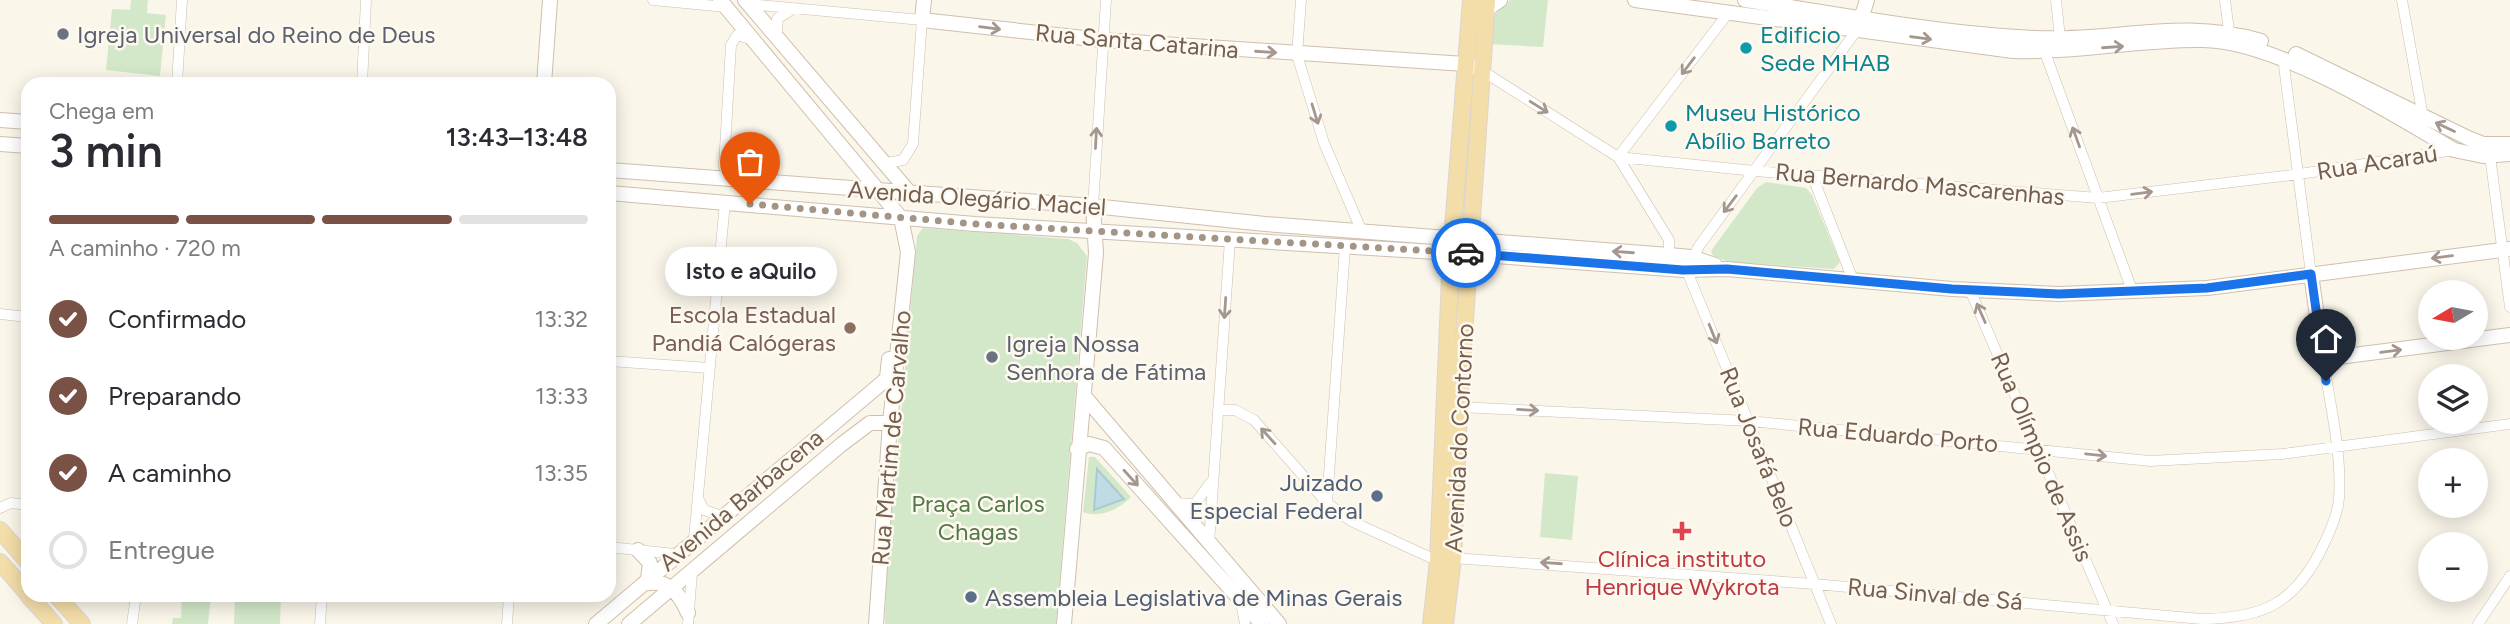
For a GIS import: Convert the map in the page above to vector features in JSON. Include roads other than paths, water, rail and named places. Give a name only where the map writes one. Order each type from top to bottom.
[{"type":"main road","name":"Avenida do Contorno","points":[[1446,624],[1452,246],[1471,0]]},
{"type":"main road","name":"Avenida do Contorno","points":[[1431,624],[1446,559],[1481,71],[1491,3]]},
{"type":"main road","points":[[0,530],[21,554]]},
{"type":"main road","points":[[1423,624],[1446,559]]},
{"type":"main road","points":[[1446,559],[1456,588],[1453,624]]},
{"type":"main road","points":[[0,562],[21,587]]},
{"type":"main road","points":[[34,602],[54,624]]},
{"type":"main road","points":[[62,602],[82,624]]},
{"type":"street","points":[[177,77],[182,0]]},
{"type":"street","points":[[362,77],[366,0]]},
{"type":"street","points":[[544,77],[550,0]]},
{"type":"street","points":[[653,0],[723,3],[901,218]]},
{"type":"street","points":[[887,163],[903,160],[913,144],[924,0]]},
{"type":"street","points":[[1064,624],[1077,449],[1084,397],[1106,0]]},
{"type":"street","points":[[1301,0],[1297,55],[1324,143],[1362,232]]},
{"type":"street","points":[[1635,0],[1729,12],[2037,38],[2203,29],[2229,31],[2284,48],[2483,144],[2510,144]]},
{"type":"street","points":[[1745,0],[2013,51],[2045,52],[2204,40],[2238,44],[2283,58],[2454,150],[2490,156],[2510,154]]},
{"type":"street","points":[[1689,264],[1860,23],[1867,0]]},
{"type":"street","points":[[2056,0],[2060,38]]},
{"type":"street","points":[[2225,0],[2229,31]]},
{"type":"street","points":[[2402,0],[2423,117]]},
{"type":"street","points":[[746,2],[887,163],[909,192]]},
{"type":"street","name":"Rua Santa Catarina","points":[[746,2],[792,10],[922,20],[1102,40],[1297,55],[1465,64],[1481,71]]},
{"type":"street","points":[[777,38],[777,19],[792,10]]},
{"type":"street","points":[[1668,255],[1668,240],[1618,157],[1729,12]]},
{"type":"street","points":[[729,178],[724,166],[731,45],[737,35],[743,34],[755,43]]},
{"type":"street","points":[[2037,38],[2045,52],[2133,293]]},
{"type":"street","points":[[2045,52],[2060,38]]},
{"type":"street","points":[[2283,58],[2323,359],[2510,335]]},
{"type":"street","name":"Rua Bernardo Mascarenhas","points":[[1481,71],[1618,157],[1755,171],[2098,198],[2300,174]]},
{"type":"street","points":[[0,120],[21,122]]},
{"type":"street","points":[[0,144],[21,146]]},
{"type":"street","name":"Rua Acaraú","points":[[2300,174],[2454,150]]},
{"type":"street","points":[[835,187],[850,171],[852,164],[849,154]]},
{"type":"street","points":[[2490,156],[2506,249],[2510,307]]},
{"type":"street","name":"Avenida Olegário Maciel","points":[[616,170],[1093,206],[1362,232],[1452,246]]},
{"type":"street","points":[[1812,175],[1853,280]]},
{"type":"street","name":"Avenida Olegário Maciel","points":[[616,194],[901,218],[1230,240],[1345,247],[1470,247]]},
{"type":"street","points":[[694,539],[725,202]]},
{"type":"street","name":"Rua Martim de Carvalho","points":[[876,624],[890,423],[908,253],[901,218]]},
{"type":"street","points":[[1209,565],[1230,240],[1235,232],[1265,224]]},
{"type":"street","points":[[1327,503],[1345,247]]},
{"type":"street","points":[[1470,247],[1668,255],[1689,264]]},
{"type":"street","points":[[1470,247],[1970,290],[2059,294],[2207,288],[2506,249]]},
{"type":"street","name":"Rua Martim de Carvalho","points":[[887,378],[898,268],[908,253]]},
{"type":"street","name":"Rua Josafá Belo","points":[[1689,264],[1831,624]]},
{"type":"street","name":"Rua Olímpio de Assis","points":[[1970,290],[2041,449],[2113,624]]},
{"type":"street","points":[[0,314],[21,316]]},
{"type":"street","name":"Rua Sinval de Sá","points":[[1446,559],[1814,584],[2202,620],[2240,618],[2272,606],[2294,592],[2313,566],[2323,546],[2339,499],[2336,445],[2323,359]]},
{"type":"street","points":[[616,362],[709,369]]},
{"type":"street","name":"Avenida Barbacena","points":[[596,624],[675,554],[887,378]]},
{"type":"street","points":[[1084,397],[1172,503],[1279,624]]},
{"type":"street","name":"Rua Eduardo Porto","points":[[1459,407],[1749,421],[2163,460],[2282,454],[2510,424]]},
{"type":"street","points":[[1219,410],[1235,410],[1254,420],[1327,503],[1351,521],[1446,559]]},
{"type":"street","name":"Avenida Barbacena","points":[[629,624],[837,448],[870,423],[890,423]]},
{"type":"street","points":[[824,431],[837,448]]},
{"type":"street","points":[[1077,449],[1089,444],[1104,448],[1262,624]]},
{"type":"street","points":[[1172,503],[1195,504],[1213,479]]},
{"type":"street","points":[[759,485],[763,496],[773,502]]},
{"type":"street","points":[[698,498],[704,510],[730,521],[736,533]]},
{"type":"street","points":[[0,509],[11,503],[21,504]]},
{"type":"street","points":[[616,548],[675,554]]},
{"type":"street","points":[[638,550],[649,563],[645,582],[660,582],[672,588],[682,599],[688,619]]},
{"type":"street","points":[[688,619],[692,572]]},
{"type":"street","points":[[2478,624],[2510,576]]},
{"type":"street","points":[[1240,598],[1245,624]]},
{"type":"street","points":[[132,624],[135,602]]},
{"type":"street","points":[[320,624],[322,602]]},
{"type":"street","points":[[507,624],[509,602]]},
{"type":"water","points":[[1097,469],[1124,499],[1094,510]]},
{"type":"place","name":"Igreja Universal do Reino de Deus","points":[[63,34]]},
{"type":"place","name":"Edificio Sede MHAB","points":[[1746,48]]},
{"type":"place","name":"Museu Histórico Abílio Barreto","points":[[1671,126]]},
{"type":"place","name":"Isto e aQuilo","points":[[750,204]]},
{"type":"place","name":"Escola Estadual Pandiá Calógeras","points":[[850,328]]},
{"type":"place","name":"Igreja Nossa Senhora de Fátima","points":[[992,357]]},
{"type":"place","name":"Juizado Especial Federal","points":[[1377,496]]},
{"type":"place","name":"Clínica instituto Henrique Wykrota","points":[[1682,531]]},
{"type":"place","name":"Assembleia Legislativa de Minas Gerais","points":[[971,597]]},
{"type":"park label","name":"Praça Carlos Chagas","points":[[978,517]]}]
